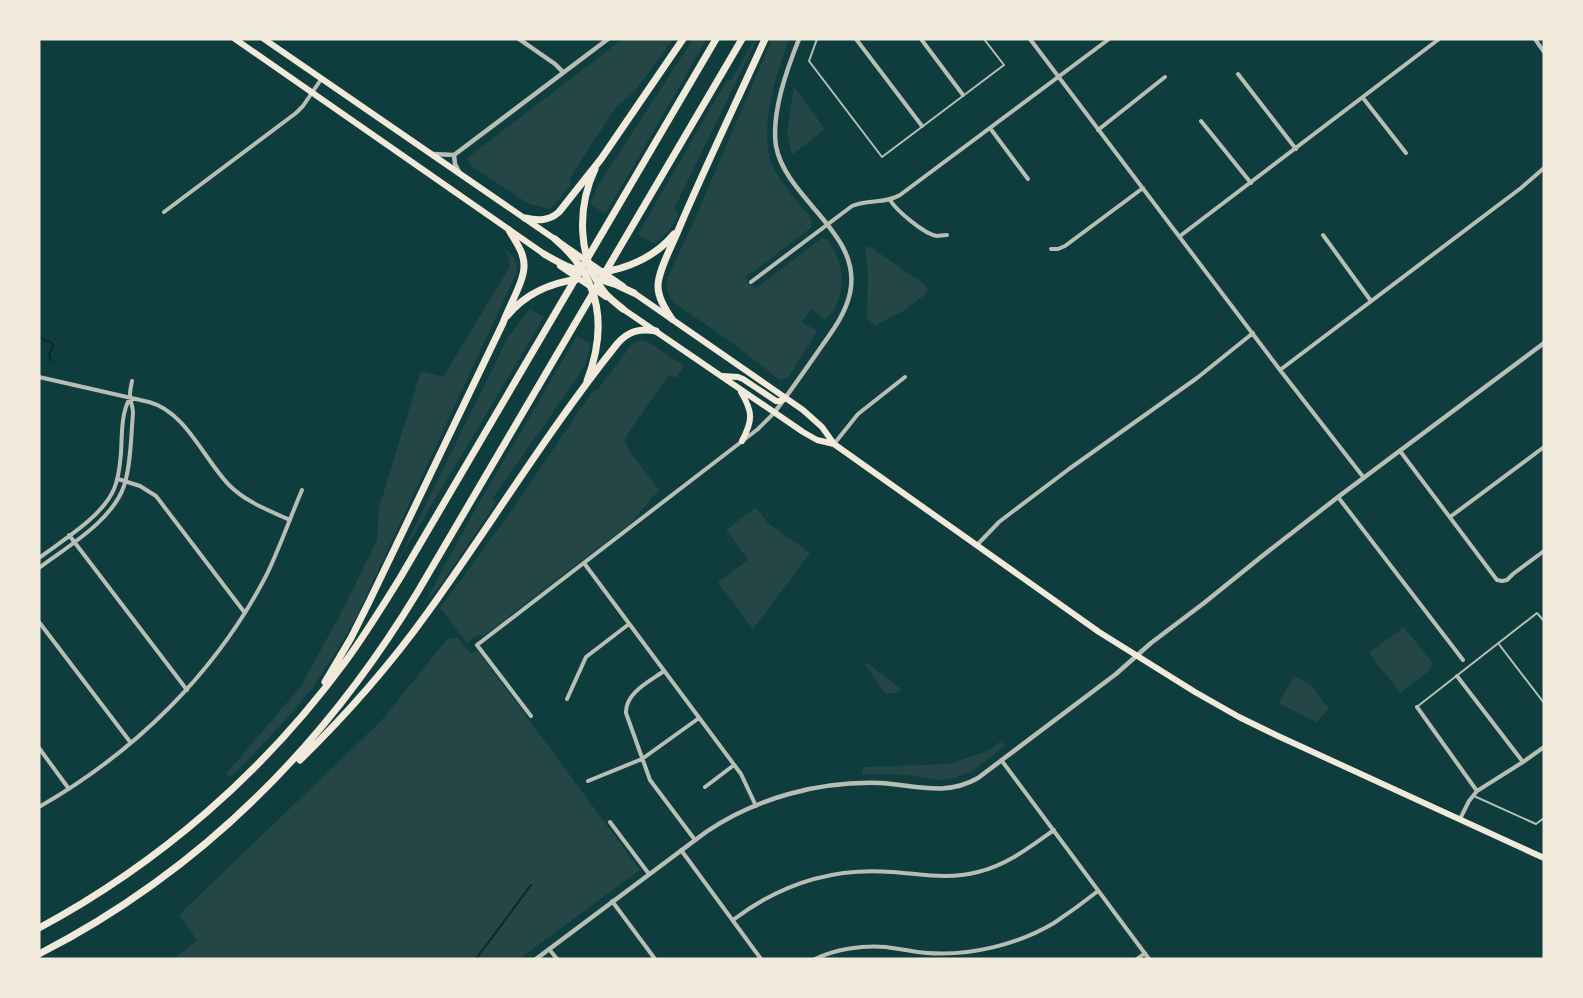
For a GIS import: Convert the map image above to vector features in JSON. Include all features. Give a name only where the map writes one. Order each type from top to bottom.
[{"type":"highway","points":[[525,218],[543,220],[557,214],[601,159],[683,39]]},
{"type":"highway","points":[[39,928],[115,884],[202,817],[252,771],[308,710],[346,661],[375,618],[716,39]]},
{"type":"highway","points":[[254,802],[338,709],[379,653],[417,593],[742,39]]},
{"type":"highway","points":[[672,319],[660,297],[658,282],[765,39]]},
{"type":"highway","points":[[601,159],[590,182],[583,206],[583,233],[589,262],[596,279],[606,295],[623,309]]},
{"type":"highway","points":[[544,254],[568,267],[583,271],[601,271],[633,264],[652,254],[674,234],[686,214]]},
{"type":"highway","points":[[308,710],[343,652],[369,602],[521,281],[524,267],[521,252],[509,230]]},
{"type":"highway","points":[[555,239],[571,254],[583,271],[584,279],[592,287],[598,312],[598,339],[593,364],[584,389]]},
{"type":"highway","points":[[502,323],[514,309],[535,292],[555,284],[596,279],[634,293]]},
{"type":"highway","points":[[39,954],[108,915],[159,881],[254,802],[339,721],[428,613],[615,346],[634,331],[656,331]]},
{"type":"main road","points":[[235,39],[509,230],[584,279]]},
{"type":"main road","points":[[264,39],[786,398],[817,422],[834,444],[1083,621],[1136,656],[1239,717],[1544,858]]},
{"type":"main road","points":[[592,287],[774,413],[817,440],[834,444]]},
{"type":"main road","points":[[719,375],[743,379],[776,402],[786,398]]},
{"type":"main road","points":[[739,389],[751,414],[750,424],[742,441]]},
{"type":"street","points":[[519,39],[563,72]]},
{"type":"street","points":[[430,153],[454,155],[608,39]]},
{"type":"street","points":[[531,716],[477,645],[763,425],[786,398],[844,310],[850,294],[851,273],[848,259],[827,225],[788,174],[779,158],[776,144],[780,99],[799,39]]},
{"type":"street","points":[[856,39],[922,126]]},
{"type":"street","points":[[921,39],[963,95]]},
{"type":"street","points":[[1030,39],[1364,478]]},
{"type":"street","points":[[751,282],[848,209],[860,203],[890,200],[904,192],[1108,39]]},
{"type":"street","points":[[1180,236],[1439,39]]},
{"type":"street","points":[[1535,39],[1544,51]]},
{"type":"street","points":[[1238,74],[1296,149]]},
{"type":"street","points":[[1098,130],[1165,76]]},
{"type":"street","points":[[164,212],[296,113],[322,78]]},
{"type":"street","points":[[1363,98],[1406,153]]},
{"type":"street","points":[[1201,121],[1251,183]]},
{"type":"street","points":[[990,128],[1028,179]]},
{"type":"street","points":[[454,155],[460,173]]},
{"type":"street","points":[[1280,370],[1521,188],[1544,168]]},
{"type":"street","points":[[1051,249],[1065,246],[1143,188]]},
{"type":"street","points":[[890,200],[897,209],[923,229],[936,236],[947,235]]},
{"type":"street","points":[[1323,235],[1371,301]]},
{"type":"street","points":[[977,545],[999,522],[1197,378],[1253,333]]},
{"type":"street","points":[[536,959],[695,840],[720,823],[756,806],[793,793],[821,787],[879,783],[948,789],[973,780],[1116,674],[1338,497],[1544,343]]},
{"type":"street","points":[[39,377],[155,403],[171,412],[236,491],[256,505],[290,520]]},
{"type":"street","points":[[834,444],[858,414],[905,377]]},
{"type":"street","points":[[39,558],[92,518],[112,495],[118,479],[124,411],[130,397],[132,381]]},
{"type":"street","points":[[39,568],[107,515],[118,499],[126,481],[133,412],[130,397]]},
{"type":"street","points":[[1450,517],[1544,447]]},
{"type":"street","points":[[1400,451],[1495,578],[1507,580],[1544,551]]},
{"type":"street","points":[[118,479],[145,488],[160,500],[245,613]]},
{"type":"street","points":[[39,807],[69,789],[131,743],[187,690],[215,657],[245,613],[267,572],[302,490]]},
{"type":"street","points":[[1338,497],[1462,660]]},
{"type":"street","points":[[69,535],[187,690]]},
{"type":"street","points":[[584,563],[734,765],[746,783],[756,806]]},
{"type":"street","points":[[39,622],[131,743]]},
{"type":"street","points":[[567,699],[585,659],[629,624]]},
{"type":"street","points":[[664,671],[628,699],[627,715],[653,785],[695,840]]},
{"type":"street","points":[[1457,676],[1523,762]]},
{"type":"street","points":[[1417,707],[1475,793]]},
{"type":"street","points":[[588,781],[642,759],[699,718]]},
{"type":"street","points":[[1460,819],[1475,793],[1544,747]]},
{"type":"street","points":[[39,748],[69,789]]},
{"type":"street","points":[[1002,760],[1149,959]]},
{"type":"street","points":[[705,787],[734,765]]},
{"type":"street","points":[[610,822],[649,874]]},
{"type":"street","points":[[733,920],[771,896],[803,882],[830,875],[875,871],[950,876],[985,870],[1015,857],[1054,830]]},
{"type":"street","points":[[681,850],[761,959]]},
{"type":"street","points":[[815,959],[844,949],[867,947],[928,953],[969,952],[993,947],[1020,939],[1044,928],[1065,916],[1098,891]]},
{"type":"street","points":[[612,902],[655,959]]},
{"type":"street","points":[[549,949],[557,959]]},
{"type":"street","points":[[1137,959],[1145,953]]},
{"type":"lane","points":[[817,39],[809,61],[882,157],[1004,65],[984,39]]},
{"type":"lane","points":[[1417,707],[1538,613],[1544,621]]},
{"type":"lane","points":[[1498,643],[1544,703]]},
{"type":"lane","points":[[1475,793],[1536,824],[1544,819]]},
{"type":"shaded area","points":[[623,39],[673,39],[635,91],[616,107],[569,179],[572,184],[550,209],[529,204],[470,165],[467,159],[471,155]]},
{"type":"shaded area","points":[[693,39],[707,39],[606,213],[590,205],[597,187]]},
{"type":"shaded area","points":[[757,39],[675,207],[678,215],[669,231],[655,244],[638,234],[727,80],[731,80]]},
{"type":"shaded area","points":[[772,39],[789,39],[770,103],[767,137],[769,153],[777,174],[812,220],[812,227],[745,278],[755,289],[822,238],[828,239],[841,272],[840,295],[834,310],[824,319],[811,309],[801,322],[817,331],[788,378],[780,380],[727,339],[673,302],[667,285],[667,279]]},
{"type":"shaded area","points":[[794,87],[825,129],[792,155],[787,133]]},
{"type":"shaded area","points":[[869,246],[924,284],[928,290],[903,311],[875,326],[867,318],[868,273],[865,250]]},
{"type":"shaded area","points":[[503,247],[514,257],[517,272],[355,620],[310,691],[231,777],[226,774],[301,686],[341,613],[377,540],[379,508],[421,371],[443,377],[509,268],[508,257]]},
{"type":"shaded area","points":[[530,309],[544,317],[397,563],[508,337]]},
{"type":"shaded area","points":[[577,336],[591,344],[585,366],[493,498],[496,503],[440,586],[424,604],[472,515]]},
{"type":"shaded area","points":[[641,340],[650,343],[684,366],[676,378],[669,375],[626,436],[625,441],[629,450],[660,491],[652,497],[632,522],[483,636],[478,635],[467,643],[440,608],[508,516],[592,392],[598,389],[632,344]]},
{"type":"shaded area","points":[[756,507],[768,523],[810,553],[753,629],[718,582],[748,560],[726,530]]},
{"type":"shaded area","points":[[1404,627],[1432,663],[1429,671],[1400,693],[1369,653]]},
{"type":"shaded area","points":[[448,638],[458,638],[471,654],[477,650],[640,870],[519,959],[174,959],[197,940],[180,916],[184,910],[381,721]]},
{"type":"shaded area","points":[[866,662],[901,689],[897,693],[886,693],[882,690],[865,664]]},
{"type":"shaded area","points":[[1294,676],[1310,684],[1329,709],[1316,722],[1279,703]]},
{"type":"shaded area","points":[[1000,742],[1005,746],[971,772],[954,778],[937,780],[907,775],[862,774],[863,767],[949,764],[987,751]]},
{"type":"waterway","points":[[39,335],[45,341],[50,341],[53,346],[49,354],[51,361]]},
{"type":"waterway","points":[[476,959],[531,885]]}]
